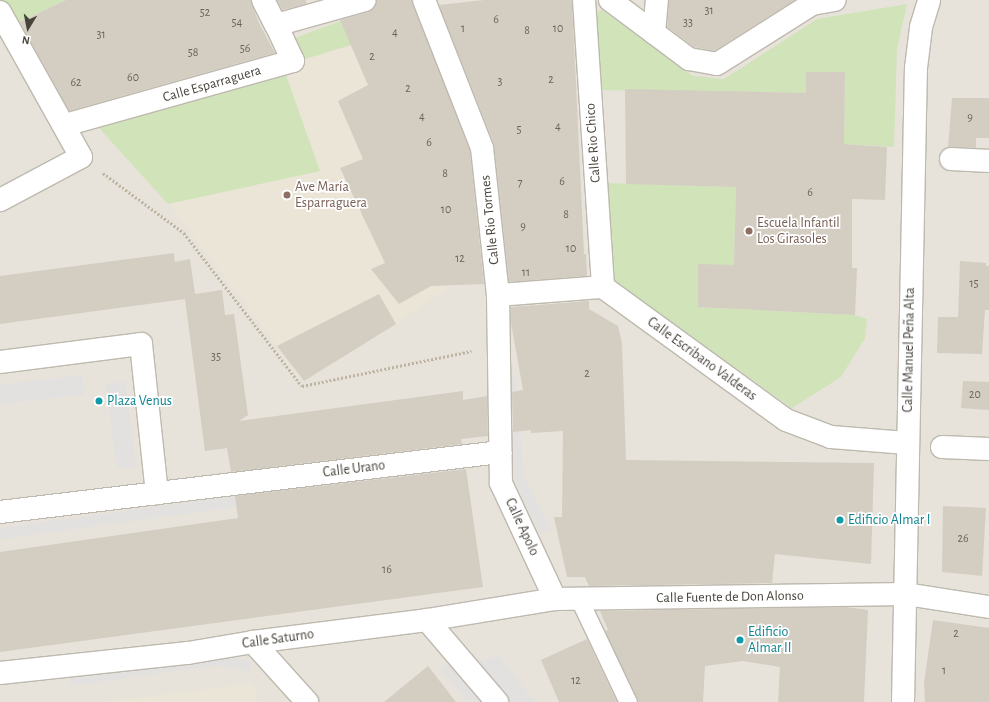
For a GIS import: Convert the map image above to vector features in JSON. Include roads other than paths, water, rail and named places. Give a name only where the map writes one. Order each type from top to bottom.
[{"type":"street","name":"Calle Esparraguera","points":[[65,125],[293,61],[263,0]]},
{"type":"street","points":[[276,25],[365,0]]},
{"type":"street","name":"Calle Rio Tormes","points":[[424,0],[482,148],[498,295],[500,452]]},
{"type":"street","name":"Calle Rio Chico","points":[[584,0],[603,287]]},
{"type":"street","points":[[610,0],[689,59],[716,64],[812,4],[835,0]]},
{"type":"street","points":[[654,33],[657,0]]},
{"type":"street","name":"Calle Manuel Peña Alta","points":[[903,702],[916,68],[920,27],[929,0]]},
{"type":"street","points":[[0,12],[65,125],[81,157],[0,200]]},
{"type":"street","points":[[951,159],[989,161]]},
{"type":"street","points":[[498,295],[603,287]]},
{"type":"street","name":"Calle Escribano Valderas","points":[[603,287],[786,420],[831,437],[908,443]]},
{"type":"street","points":[[0,362],[141,344],[157,493]]},
{"type":"street","points":[[942,447],[989,449]]},
{"type":"street","name":"Calle Urano","points":[[0,512],[500,452]]},
{"type":"street","name":"Calle Apolo","points":[[500,452],[502,483],[555,599]]},
{"type":"street","name":"Calle Fuente de Don Alonso","points":[[555,599],[906,594],[989,607]]},
{"type":"street","name":"Calle Saturno","points":[[0,673],[188,653],[253,642],[427,620],[555,599]]},
{"type":"street","points":[[427,620],[497,702]]},
{"type":"street","points":[[253,642],[307,702]]},
{"type":"lane","points":[[579,599],[628,702]]},
{"type":"place","name":"Ave María Esparraguera","points":[[287,195]]},
{"type":"place","name":"Escuela Infantil Los Girasoles","points":[[749,231]]},
{"type":"place","name":"Plaza Venus","points":[[99,401]]},
{"type":"place","name":"Edificio Almar I","points":[[840,520]]},
{"type":"place","name":"Edificio Almar II","points":[[740,640]]}]
